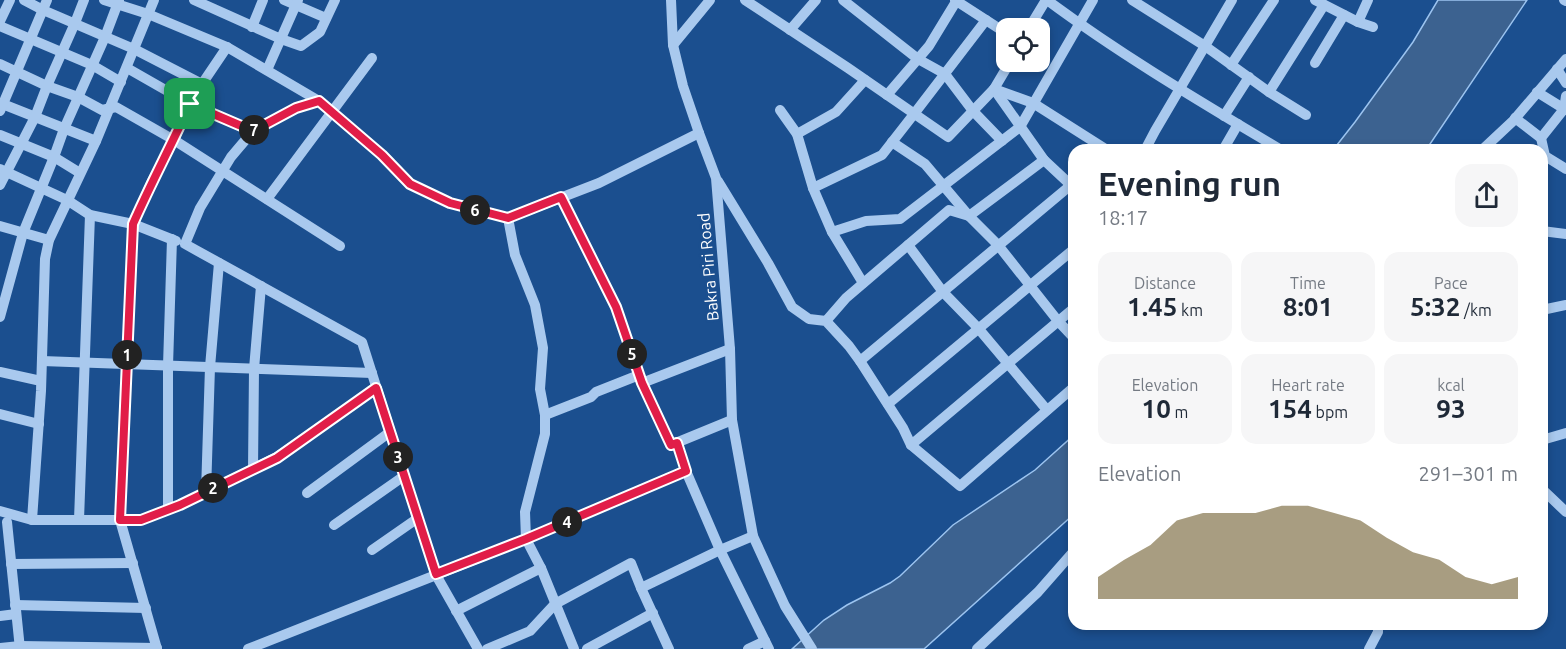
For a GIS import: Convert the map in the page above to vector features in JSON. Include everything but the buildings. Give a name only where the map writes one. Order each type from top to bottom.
[{"type":"street","points":[[0,21],[10,0]]},
{"type":"street","points":[[24,0],[45,5],[75,23],[134,49],[202,84]]},
{"type":"street","points":[[0,185],[4,170],[22,144],[35,117],[84,0]]},
{"type":"street","points":[[104,0],[118,2],[227,47],[319,101],[382,155],[410,184],[450,203],[508,218],[599,183],[699,133]]},
{"type":"street","points":[[32,520],[39,424],[45,260],[49,240],[96,141],[154,0]]},
{"type":"street","points":[[194,0],[252,27],[301,46],[320,32],[335,0]]},
{"type":"street","points":[[252,27],[263,0]]},
{"type":"street","points":[[284,0],[297,2],[326,18]]},
{"type":"street","name":"Bakra Piri Road","points":[[671,0],[673,45],[683,86],[716,178],[730,349],[732,420],[753,536],[785,606],[813,649]]},
{"type":"street","points":[[673,45],[710,0]]},
{"type":"street","points":[[745,0],[948,138],[994,89],[1004,72]]},
{"type":"street","points":[[790,30],[816,0]]},
{"type":"street","points":[[843,0],[918,59],[945,74],[973,111],[1002,141]]},
{"type":"street","points":[[887,95],[928,46],[956,0],[996,26]]},
{"type":"street","points":[[1035,18],[1047,0],[1079,24],[1267,144]]},
{"type":"street","points":[[832,232],[866,220],[900,219],[1020,127],[1093,0]]},
{"type":"street","points":[[1132,0],[1205,46],[1269,92],[1306,115]]},
{"type":"street","points":[[1148,144],[1232,0]]},
{"type":"street","points":[[1231,65],[1274,0]]},
{"type":"street","points":[[1358,22],[1368,0]]},
{"type":"street","points":[[0,317],[23,233],[118,2]]},
{"type":"street","points":[[267,70],[297,2]]},
{"type":"street","points":[[1269,92],[1319,2],[1373,27]]},
{"type":"street","points":[[45,5],[1,106],[96,141]]},
{"type":"street","points":[[1315,63],[1344,15]]},
{"type":"street","points":[[813,188],[882,155],[986,20]]},
{"type":"street","points":[[0,26],[92,65],[121,82]]},
{"type":"street","points":[[0,648],[157,649],[120,520],[133,224],[190,104],[227,47]]},
{"type":"street","points":[[267,199],[372,58]]},
{"type":"street","points":[[1488,144],[1515,118],[1566,59]]},
{"type":"street","points":[[0,64],[16,73],[78,97],[102,110],[116,107],[223,170],[340,246]]},
{"type":"street","points":[[127,68],[190,104],[253,131]]},
{"type":"street","points":[[1557,69],[1566,83]]},
{"type":"street","points":[[1224,116],[1249,77]]},
{"type":"street","points":[[797,134],[836,112],[865,80]]},
{"type":"street","points":[[994,89],[1034,104],[1097,144]]},
{"type":"street","points":[[994,89],[1044,160],[1068,182]]},
{"type":"street","points":[[1537,92],[1565,109]]},
{"type":"street","points":[[1541,138],[1565,109],[1566,96]]},
{"type":"street","points":[[185,244],[200,208],[231,157],[253,131],[296,108],[319,101]]},
{"type":"street","points":[[780,110],[797,134],[813,188],[832,232],[863,283]]},
{"type":"street","points":[[1515,118],[1541,138],[1542,144]]},
{"type":"street","points":[[1226,144],[1238,124]]},
{"type":"street","points":[[0,135],[54,157],[80,173]]},
{"type":"street","points":[[892,142],[925,164],[969,216],[998,245],[1068,332]]},
{"type":"street","points":[[1548,158],[1566,170]]},
{"type":"street","points":[[969,216],[1044,160]]},
{"type":"street","points":[[4,170],[67,200],[90,215],[133,224],[185,244],[362,342],[436,574],[478,649]]},
{"type":"street","points":[[716,178],[768,262],[792,307],[809,319],[826,321],[860,361],[903,428],[911,445],[960,486],[1068,392]]},
{"type":"street","points":[[860,361],[1068,189]]},
{"type":"street","points":[[561,197],[616,307],[641,379],[671,445],[732,420]]},
{"type":"street","points":[[826,321],[846,298],[949,210],[969,216]]},
{"type":"street","points":[[79,520],[90,215]]},
{"type":"street","points":[[508,218],[515,255],[535,306],[543,348],[540,389],[545,415],[544,434],[525,512],[526,539],[541,568],[574,649]]},
{"type":"street","points":[[0,226],[49,240]]},
{"type":"street","points":[[1548,232],[1566,234]]},
{"type":"street","points":[[168,510],[168,366],[172,239]]},
{"type":"street","points":[[908,245],[943,292],[978,328],[1047,410]]},
{"type":"street","points":[[888,404],[1068,254]]},
{"type":"street","points":[[206,492],[210,368],[219,263]]},
{"type":"street","points":[[253,469],[254,369],[261,286]]},
{"type":"street","points":[[1548,309],[1566,305]]},
{"type":"street","points":[[911,445],[1068,313]]},
{"type":"street","points":[[545,415],[591,397],[596,392],[730,349]]},
{"type":"street","points":[[42,361],[372,373]]},
{"type":"street","points":[[0,372],[41,381]]},
{"type":"street","points":[[20,648],[11,564],[5,548],[4,522],[141,520],[168,510],[277,458],[376,388]]},
{"type":"street","points":[[0,414],[39,424]]},
{"type":"street","points":[[308,493],[390,432]]},
{"type":"street","points":[[1548,438],[1566,433]]},
{"type":"street","points":[[677,443],[686,471],[720,550],[767,645],[748,649]]},
{"type":"street","points":[[248,649],[526,539],[686,471]]},
{"type":"street","points":[[334,525],[404,476]]},
{"type":"street","points":[[1548,495],[1566,512]]},
{"type":"street","points":[[0,511],[32,520]]},
{"type":"street","points":[[372,550],[418,518]]},
{"type":"street","points":[[642,588],[753,536]]},
{"type":"street","points":[[977,649],[1038,592],[1068,558]]},
{"type":"street","points":[[487,649],[530,631],[555,604],[631,562],[669,649]]},
{"type":"street","points":[[11,564],[133,563]]},
{"type":"street","points":[[456,610],[541,568]]},
{"type":"street","points":[[0,582],[13,581]]},
{"type":"street","points":[[0,616],[16,610],[146,608]]},
{"type":"street","points":[[587,649],[653,613]]},
{"type":"street","points":[[1369,649],[1378,630]]},
{"type":"water","points":[[1438,0],[1527,0],[1430,144],[1338,144],[1355,122],[1413,42]]},
{"type":"water","points":[[1068,440],[1068,519],[924,649],[792,649],[824,620],[900,576],[953,525],[1035,470]]},
{"type":"route","points":[[319,101],[382,155],[410,184],[450,203],[508,218],[561,197],[616,307],[642,383],[671,445],[677,443],[686,471],[621,500],[436,574],[376,388],[277,458],[180,505],[141,520],[120,520],[133,224],[190,104],[253,131],[296,108],[319,101]]}]
